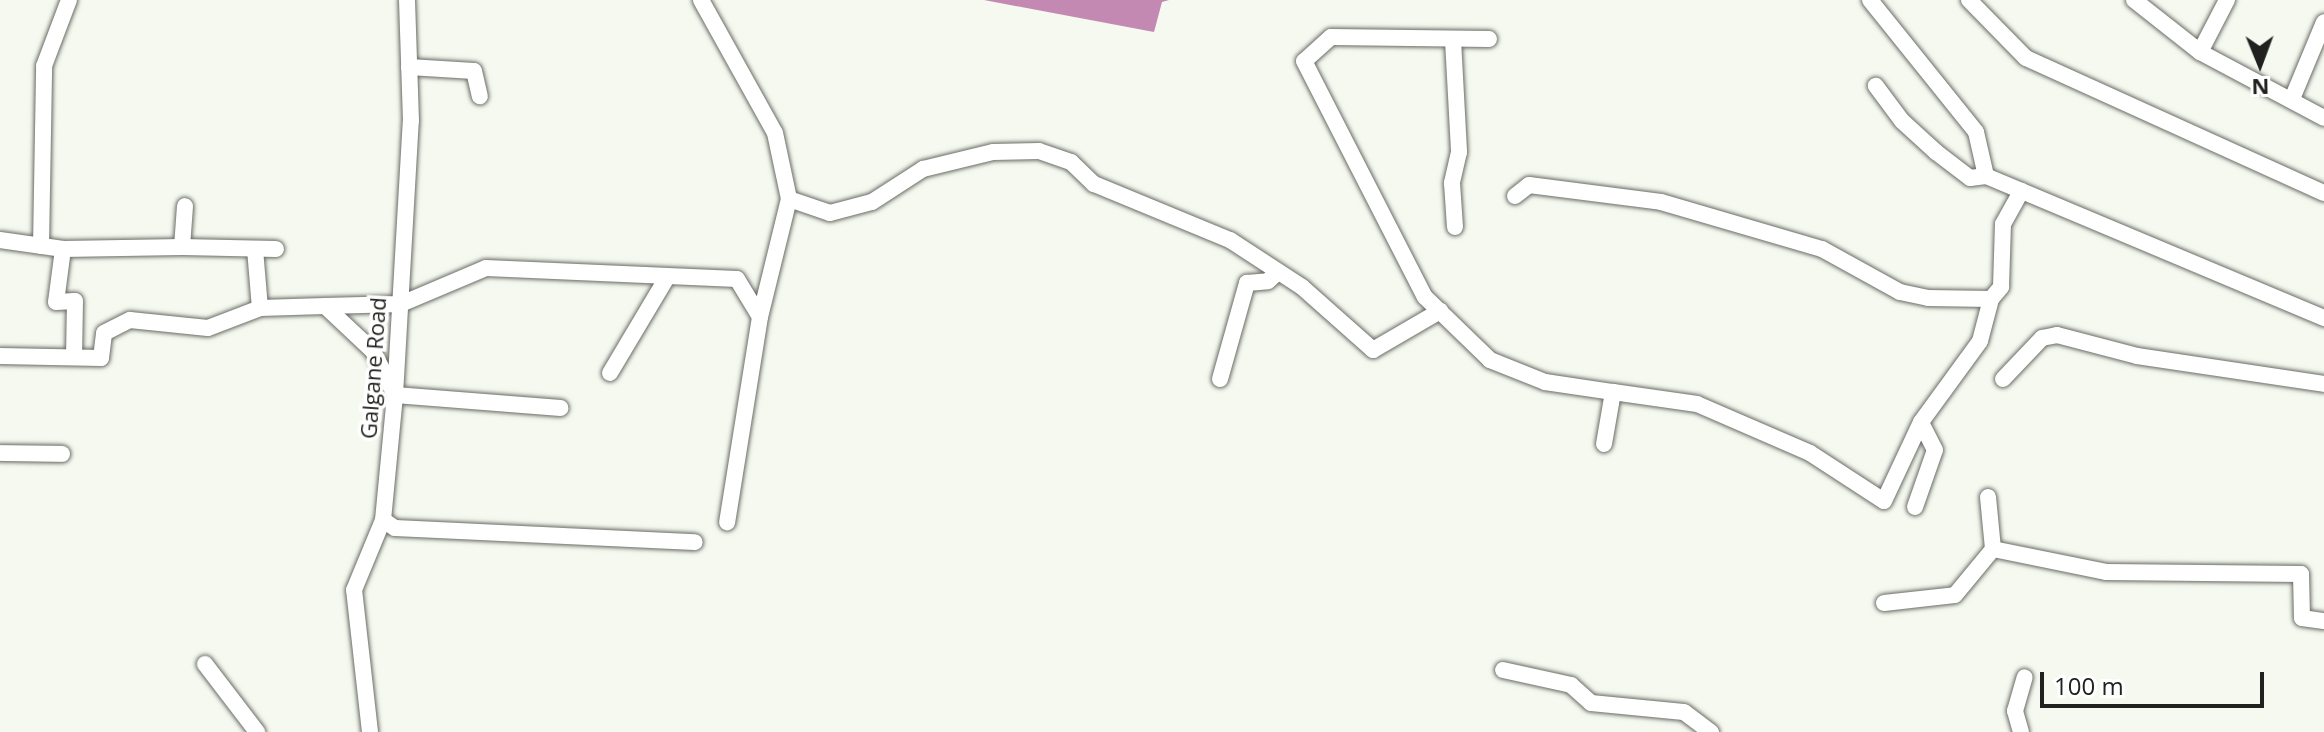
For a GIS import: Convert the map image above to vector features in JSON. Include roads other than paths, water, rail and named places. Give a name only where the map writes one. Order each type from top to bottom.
[{"type":"street","points":[[41,246],[44,66],[69,0]]},
{"type":"street","name":"Galgane Road","points":[[370,732],[354,590],[383,520],[395,395],[409,67],[407,0]]},
{"type":"street","points":[[701,0],[775,133],[789,199],[760,317],[727,522]]},
{"type":"street","points":[[1870,0],[1976,132],[1986,176]]},
{"type":"street","points":[[1969,0],[2040,66],[2324,193]]},
{"type":"street","points":[[2134,0],[2200,52],[2324,118]]},
{"type":"street","points":[[2200,52],[2227,0]]},
{"type":"street","points":[[2292,99],[2324,22]]},
{"type":"street","points":[[1489,39],[1331,37],[1304,61],[1425,297],[1490,360],[1545,382],[1697,404],[1763,428],[1884,501],[1921,422],[1980,341],[1991,299],[2001,287],[2003,224],[2021,191]]},
{"type":"street","points":[[1453,40],[1459,152],[1452,183],[1455,227]]},
{"type":"street","points":[[409,67],[474,71],[480,96]]},
{"type":"street","points":[[1876,86],[1902,121],[1970,178],[1986,176],[2324,318]]},
{"type":"street","points":[[789,199],[830,213],[872,202],[923,169],[993,152],[1039,151],[1071,162],[1094,184],[1230,240],[1278,272],[1373,350],[1440,311]]},
{"type":"street","points":[[1515,196],[1529,185],[1661,202],[1822,249],[1900,292],[1928,298],[1991,299]]},
{"type":"street","points":[[182,247],[185,206]]},
{"type":"street","points":[[0,240],[63,249],[276,249]]},
{"type":"street","points":[[63,249],[56,302],[75,301],[74,357]]},
{"type":"street","points":[[255,249],[260,308]]},
{"type":"street","points":[[0,356],[101,358],[104,333],[130,320],[208,328],[260,308],[401,304],[486,268],[666,279],[737,279],[760,317]]},
{"type":"street","points":[[1220,379],[1233,348],[1247,283],[1268,281],[1278,272]]},
{"type":"street","points":[[610,373],[666,279]]},
{"type":"street","points":[[325,306],[373,351],[395,395],[560,408]]},
{"type":"street","points":[[2003,379],[2042,338],[2057,335],[2137,356],[2324,384]]},
{"type":"street","points":[[1604,444],[1613,392]]},
{"type":"street","points":[[1915,507],[1935,450],[1921,422]]},
{"type":"street","points":[[0,453],[62,454]]},
{"type":"street","points":[[1884,603],[1955,595],[1993,549],[1988,497]]},
{"type":"street","points":[[383,520],[395,528],[695,542]]},
{"type":"street","points":[[1993,549],[2106,572],[2301,574],[2302,618],[2324,621]]},
{"type":"street","points":[[205,664],[257,732]]},
{"type":"street","points":[[1503,670],[1571,685],[1591,703],[1684,712],[1711,732]]},
{"type":"street","points":[[2021,732],[2015,711],[2025,677]]}]
